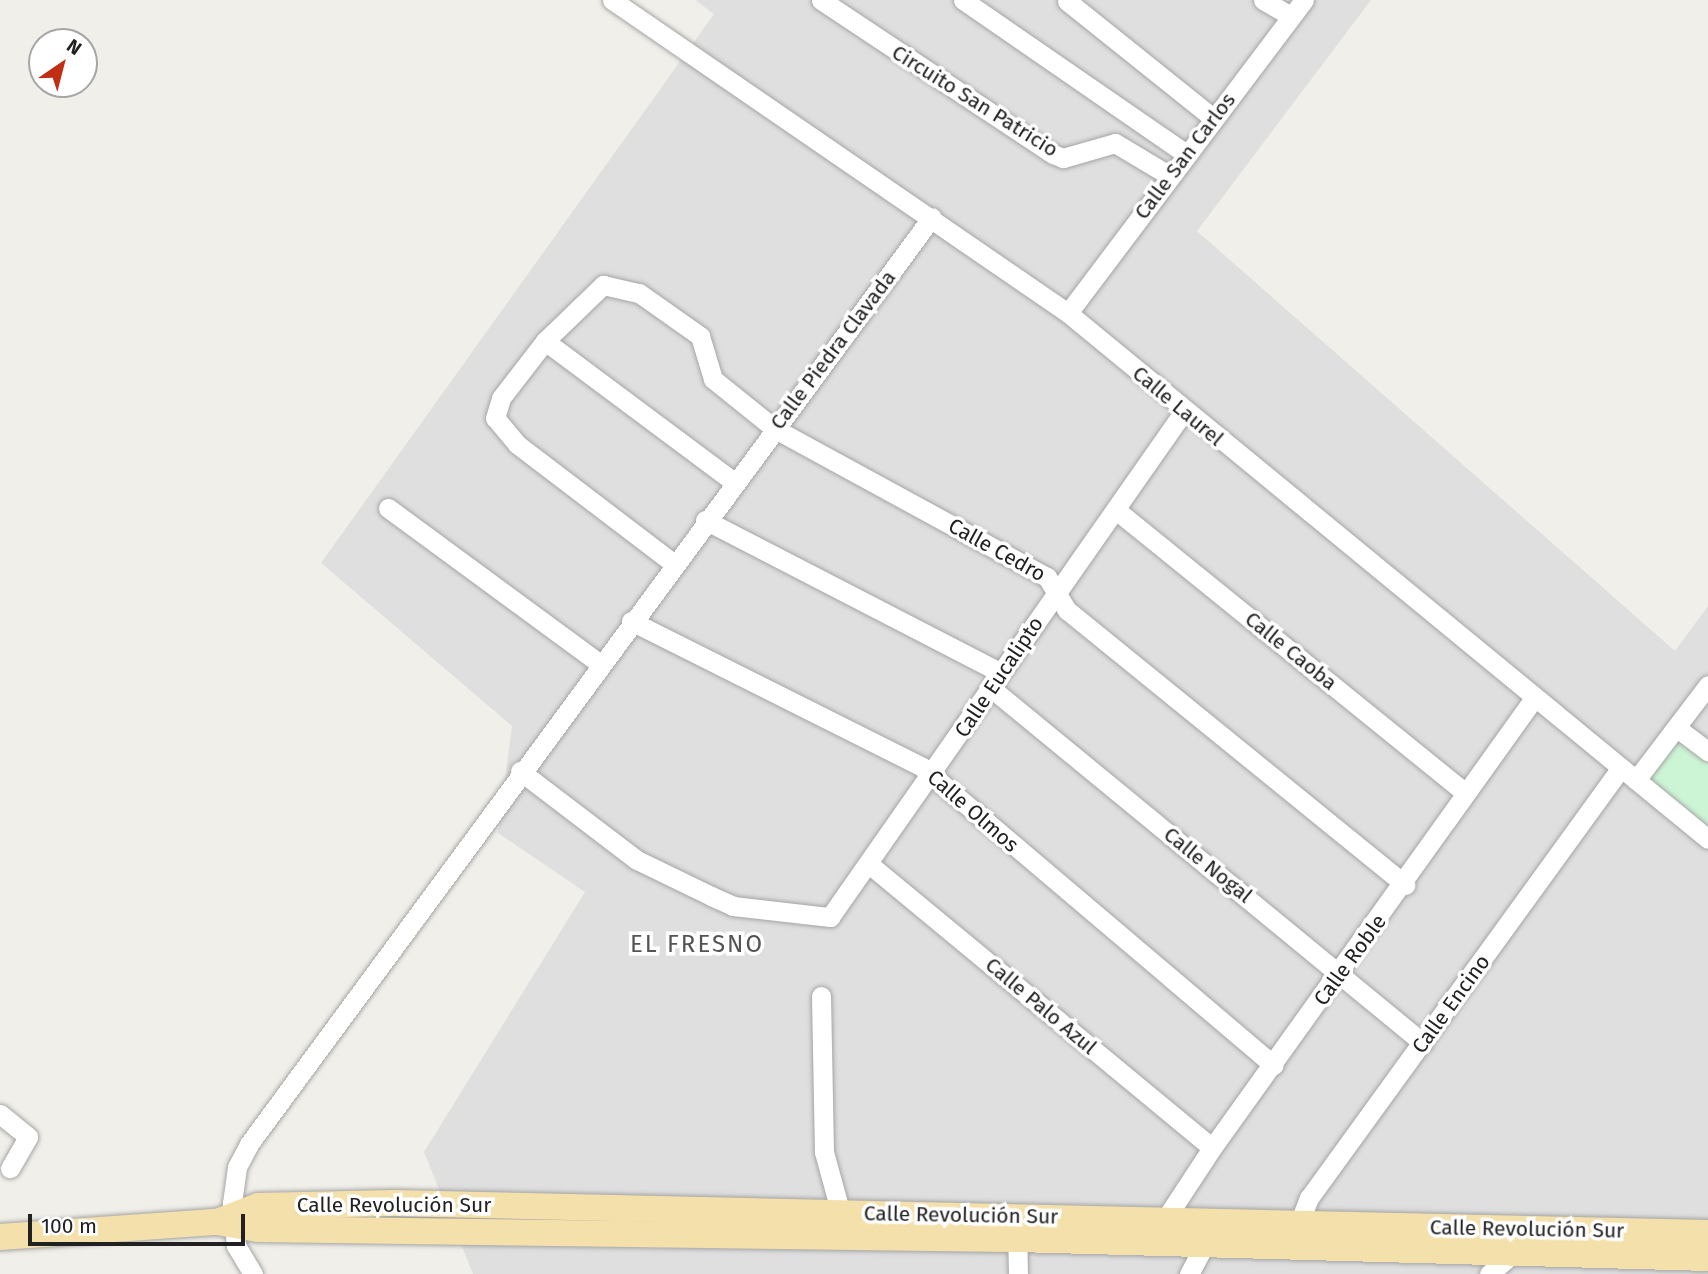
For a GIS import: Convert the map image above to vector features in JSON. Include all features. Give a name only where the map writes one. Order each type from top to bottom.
[{"type":"main road","name":"Calle Revolución Sur","points":[[0,1237],[221,1222],[258,1206],[394,1216],[844,1225],[1017,1227],[1166,1218],[1295,1234],[1365,1251],[1445,1240],[1515,1241],[1708,1233]]},
{"type":"main road","name":"Calle Revolución Sur","points":[[1017,1227],[1204,1246],[1364,1224],[1445,1240]]},
{"type":"main road","points":[[1364,1224],[1365,1251]]},
{"type":"main road","name":"Calle Revolución Sur","points":[[1515,1241],[1708,1258]]},
{"type":"street","name":"Calle Laurel","points":[[612,0],[932,217],[1068,313],[1532,701],[1708,839]]},
{"type":"street","points":[[963,0],[1185,154]]},
{"type":"street","points":[[1263,0],[1291,16]]},
{"type":"street","name":"Calle San Carlos","points":[[1068,313],[1185,154],[1304,0]]},
{"type":"street","name":"Circuito San Patricio","points":[[824,1],[1053,154],[1063,158],[1115,143]]},
{"type":"street","points":[[1067,1],[1213,118]]},
{"type":"street","points":[[1131,117],[1115,143],[1170,176]]},
{"type":"street","name":"Calle Piedra Clavada","points":[[221,1222],[249,1144],[733,481],[775,429],[932,217]]},
{"type":"street","name":"Calle Cedro","points":[[545,341],[603,285],[639,293],[700,336],[713,379],[775,429],[1059,588],[1068,610],[1405,885]]},
{"type":"street","points":[[673,564],[499,426],[497,405],[545,341],[733,481]]},
{"type":"street","name":"Calle Eucalipto","points":[[520,771],[637,860],[726,904],[825,919],[839,909],[1184,411]]},
{"type":"street","points":[[388,508],[599,663]]},
{"type":"street","name":"Calle Caoba","points":[[1116,510],[1466,793]]},
{"type":"street","name":"Calle Nogal","points":[[705,520],[996,681],[1423,1043]]},
{"type":"street","name":"Calle Olmos","points":[[631,621],[904,757],[1274,1065]]},
{"type":"street","name":"Calle Encino","points":[[1295,1234],[1423,1043],[1628,775],[1678,728],[1708,685]]},
{"type":"street","name":"Calle Roble","points":[[1166,1218],[1212,1148],[1405,885],[1532,701]]},
{"type":"street","points":[[1678,728],[1708,751]]},
{"type":"street","name":"Calle Palo Azul","points":[[869,864],[1212,1148]]},
{"type":"street","points":[[821,996],[824,1152],[844,1225]]},
{"type":"street","points":[[0,1114],[27,1137],[10,1168]]},
{"type":"street","points":[[1166,1218],[1171,1244]]},
{"type":"street","points":[[221,1222],[240,1258],[253,1274]]},
{"type":"street","points":[[1017,1227],[1018,1274]]},
{"type":"street","points":[[1489,1274],[1515,1241]]},
{"type":"street","points":[[1189,1274],[1204,1246]]},
{"type":"shaded area","points":[[695,0],[1371,0],[1197,231],[1675,651],[1708,606],[1708,1274],[473,1274],[424,1152],[585,892],[498,833],[512,726],[321,563],[714,14]]},
{"type":"green space","points":[[1680,735],[1708,756],[1708,828],[1647,778]]},
{"type":"district","name":"EL FRESNO","points":[[697,945]]}]
